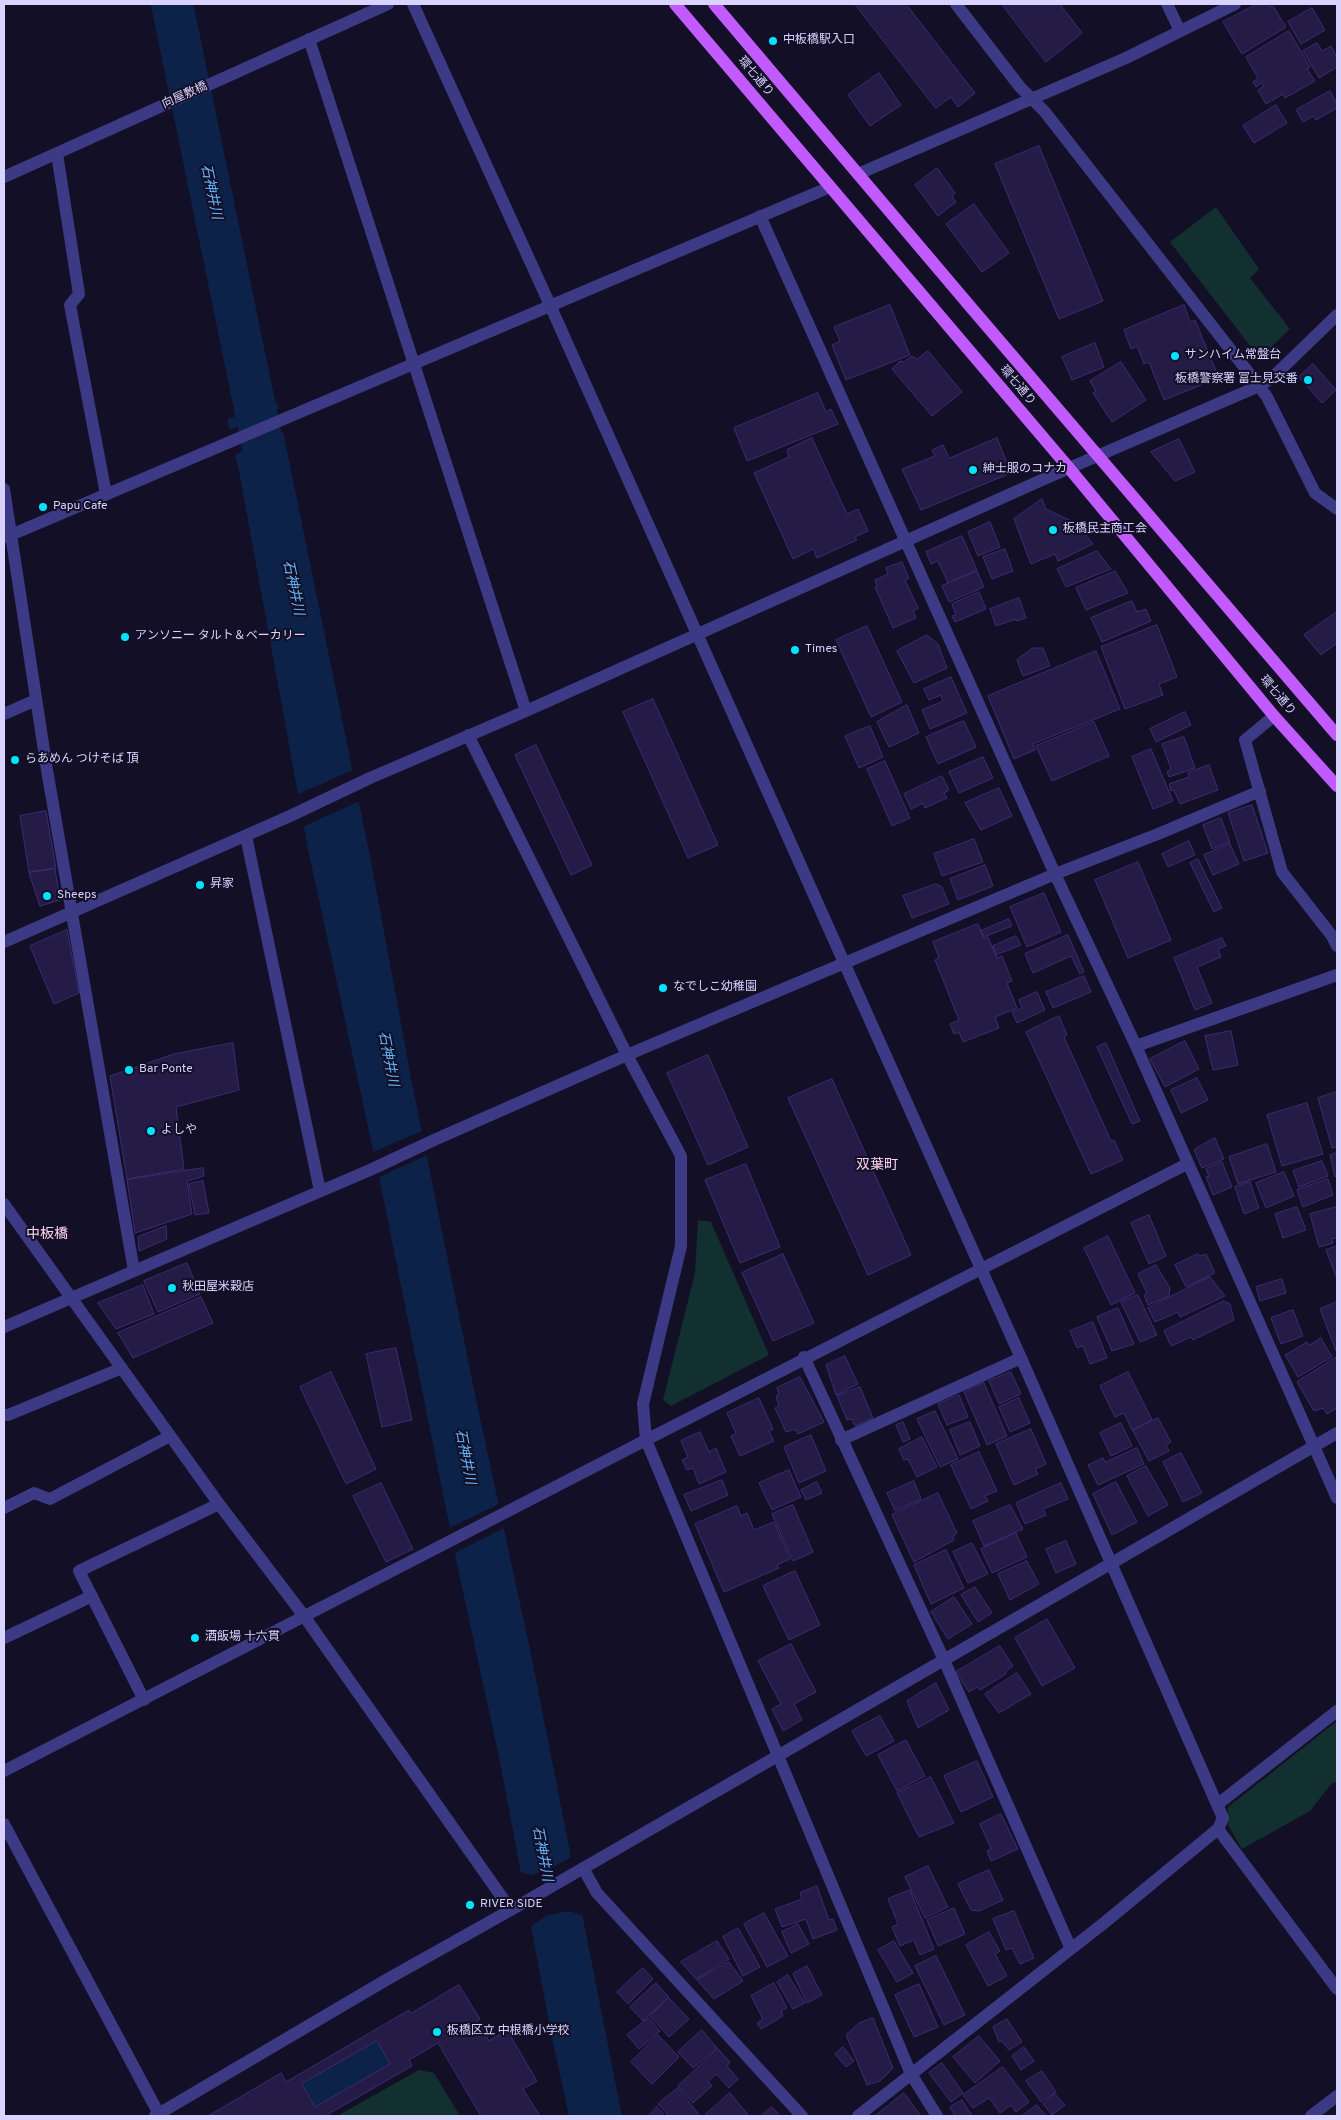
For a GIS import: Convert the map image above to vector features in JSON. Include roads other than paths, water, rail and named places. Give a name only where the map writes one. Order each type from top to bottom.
[{"type":"main road","name":"環七通り","points":[[675,4],[1069,468],[1274,716],[1337,786]]},
{"type":"main road","name":"環七通り","points":[[714,4],[1337,735]]},
{"type":"street","name":"向屋敷橋","points":[[4,177],[388,4]]},
{"type":"street","points":[[413,4],[550,305],[1021,1358],[1223,1818],[1218,1829],[1071,1949],[858,2116]]},
{"type":"street","points":[[956,4],[1032,100],[1051,120],[1259,386],[1267,397],[1315,493],[1337,509]]},
{"type":"street","points":[[1167,4],[1180,31]]},
{"type":"street","points":[[858,174],[1126,58],[1235,4]]},
{"type":"street","points":[[309,39],[526,710]]},
{"type":"street","points":[[57,154],[79,294],[70,305],[106,494]]},
{"type":"street","points":[[8,536],[830,187]]},
{"type":"street","points":[[760,216],[905,541],[1136,1046],[1337,1498]]},
{"type":"street","points":[[4,942],[246,836],[370,778],[1069,468],[1259,386],[1272,378],[1337,315]]},
{"type":"street","points":[[4,489],[8,536],[134,1271]]},
{"type":"street","points":[[4,714],[36,700]]},
{"type":"street","points":[[1274,716],[1245,740],[1282,872],[1332,936],[1337,946]]},
{"type":"street","points":[[468,735],[627,1055],[681,1156],[681,1246],[643,1404],[646,1440],[779,1754],[911,2074],[937,2116]]},
{"type":"street","points":[[4,1327],[370,1170],[627,1055],[1056,874],[1260,792]]},
{"type":"street","points":[[246,836],[320,1191]]},
{"type":"street","points":[[1136,1046],[1337,975]]},
{"type":"street","points":[[4,1771],[441,1547],[804,1357],[1187,1164]]},
{"type":"street","points":[[4,1204],[219,1504],[304,1616],[515,1907]]},
{"type":"street","points":[[804,1357],[944,1660],[1071,1949]]},
{"type":"street","points":[[842,1440],[1021,1358]]},
{"type":"street","points":[[4,1415],[122,1368]]},
{"type":"street","points":[[4,1824],[158,2116],[386,1980],[1337,1433]]},
{"type":"street","points":[[4,1508],[34,1493],[50,1499],[170,1436]]},
{"type":"street","points":[[144,1700],[79,1571],[219,1504]]},
{"type":"street","points":[[4,1638],[92,1596]]},
{"type":"street","points":[[1218,1804],[1337,1711]]},
{"type":"street","points":[[1218,1829],[1337,1989]]},
{"type":"street","points":[[581,1869],[597,1893],[802,2116]]},
{"type":"street","points":[[1311,2116],[1337,2096]]},
{"type":"water","points":[[277,402],[371,861],[411,1078],[478,1409],[531,1654],[622,2116],[569,2116],[552,2038],[500,1762],[459,1573],[381,1187],[308,849],[239,471],[227,419]]},
{"type":"water","points":[[377,2041],[390,2064],[315,2107],[302,2084]]},
{"type":"waterway","name":"石神井川","points":[[172,4],[267,466]]},
{"type":"place","name":"中板橋駅入口","points":[[773,41]]},
{"type":"place","name":"サンハイム常盤台","points":[[1175,356]]},
{"type":"place","name":"板橋警察署 富士見交番","points":[[1308,380]]},
{"type":"place","name":"紳士服のコナカ","points":[[973,470]]},
{"type":"place","name":"Papu Cafe","points":[[43,507]]},
{"type":"place","name":"板橋民主商工会","points":[[1053,530]]},
{"type":"place","name":"アンソニー タルト＆ベーカリー","points":[[125,637]]},
{"type":"place","name":"Times","points":[[795,650]]},
{"type":"place","name":"らあめん つけそば 頂","points":[[15,760]]},
{"type":"place","name":"昇家","points":[[200,885]]},
{"type":"place","name":"Sheeps","points":[[47,896]]},
{"type":"place","name":"なでしこ幼稚園","points":[[663,988]]},
{"type":"place","name":"Bar Ponte","points":[[129,1070]]},
{"type":"place","name":"よしや","points":[[151,1131]]},
{"type":"place","name":"秋田屋米穀店","points":[[172,1288]]},
{"type":"place","name":"酒飯場 十六貫","points":[[195,1638]]},
{"type":"place","name":"RIVER SIDE","points":[[470,1905]]},
{"type":"place","name":"板橋区立 中根橋小学校","points":[[437,2032]]},
{"type":"district","name":"双葉町","points":[[877,1166]]},
{"type":"district","name":"中板橋","points":[[47,1235]]}]
